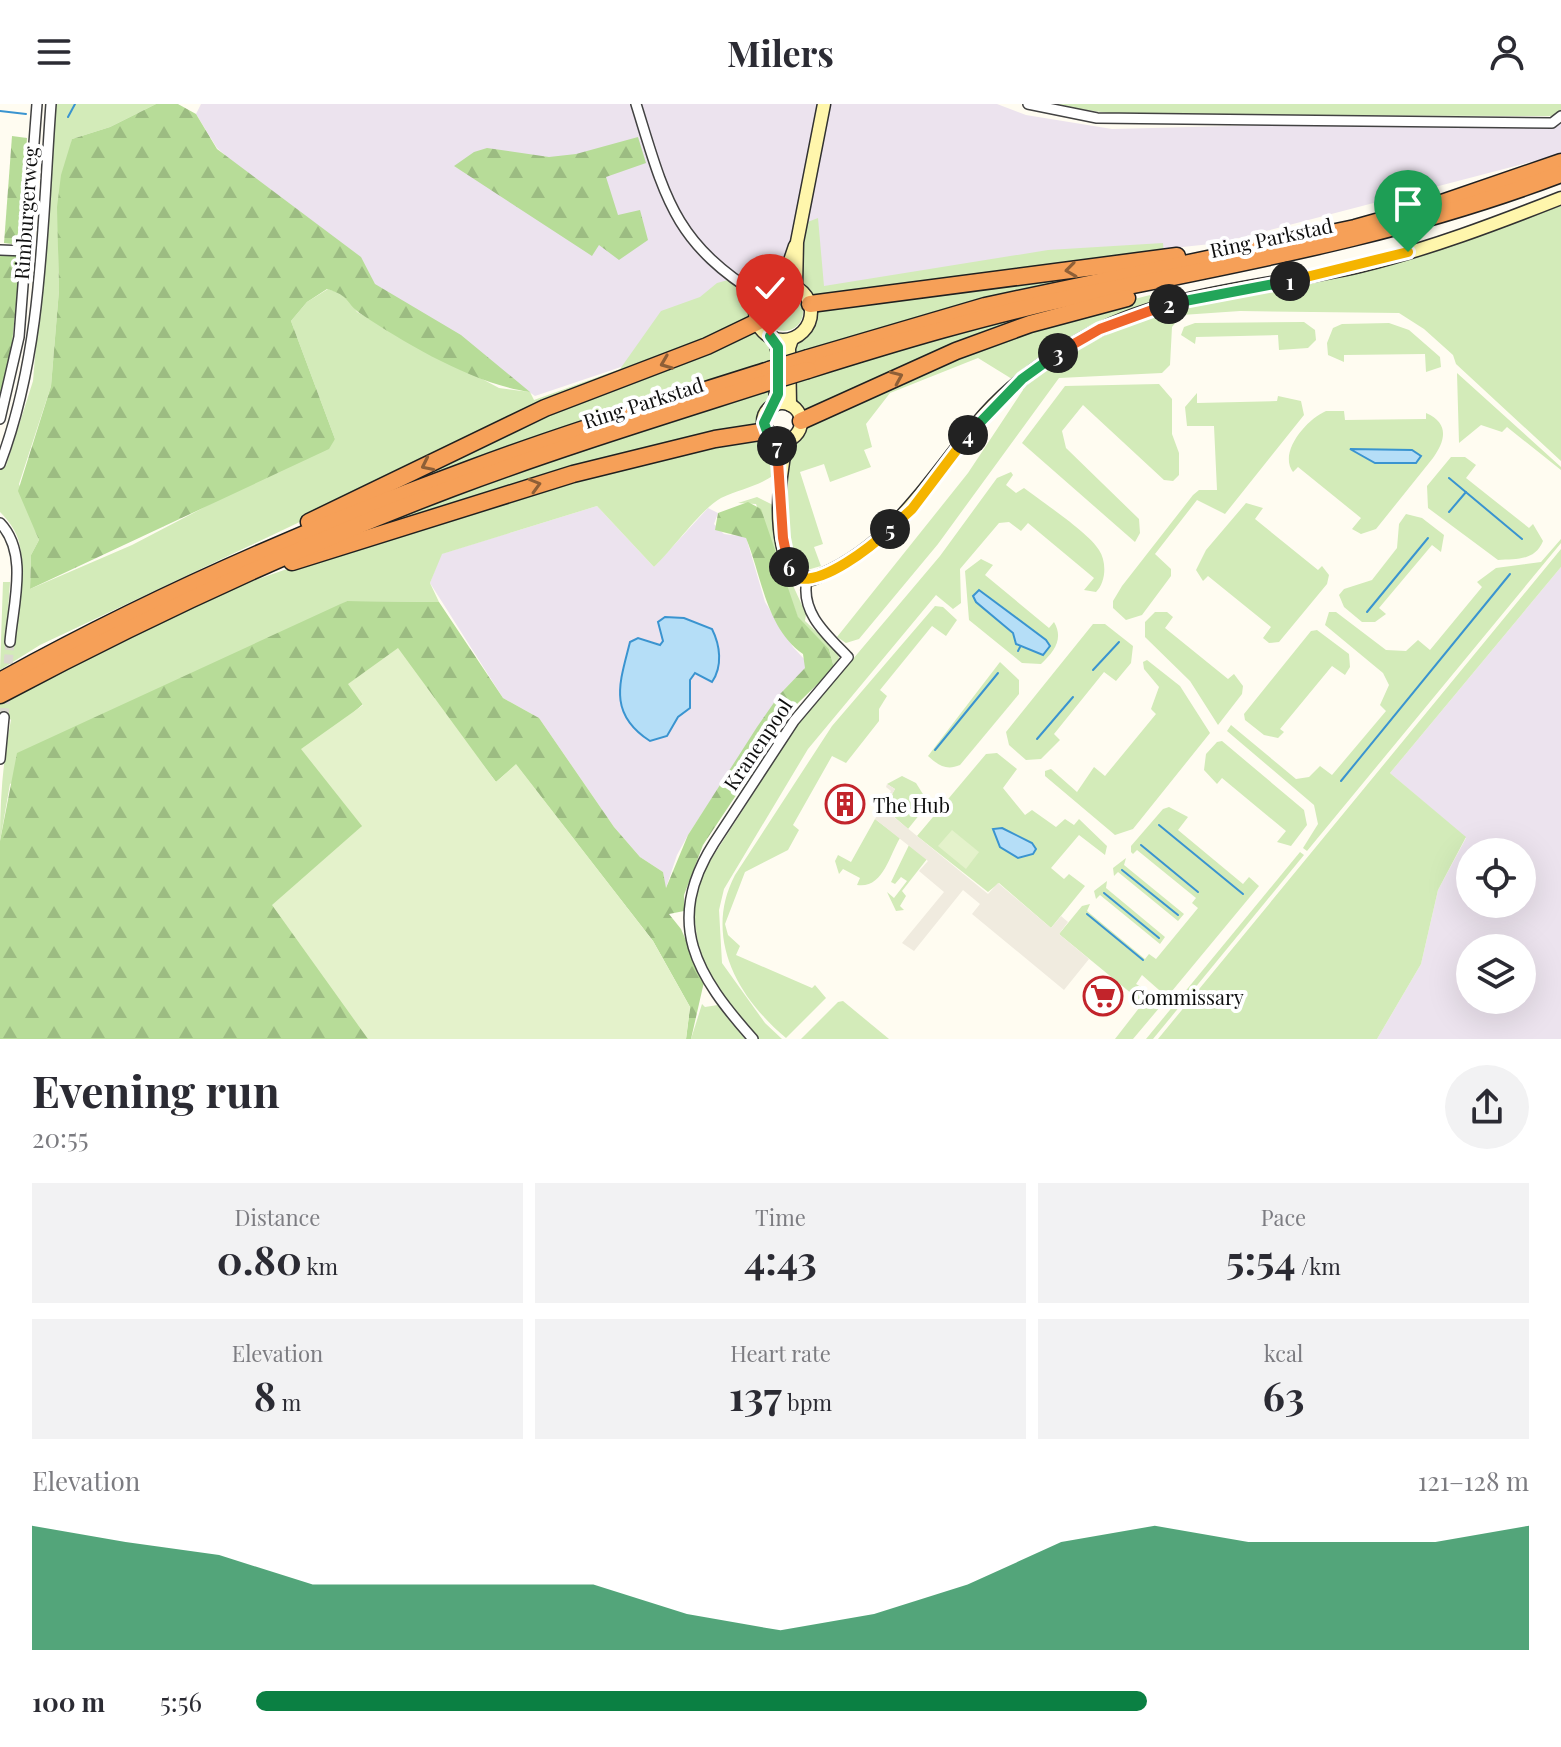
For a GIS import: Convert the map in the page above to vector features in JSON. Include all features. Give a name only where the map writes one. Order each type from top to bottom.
[{"type":"highway","name":"Ring Parkstad","points":[[0,681],[127,615],[234,572],[456,487],[769,376],[985,306],[1273,247],[1430,207],[1561,162]]},
{"type":"highway","name":"Ring Parkstad","points":[[808,364],[1076,297],[1252,263],[1386,231],[1561,174]]},
{"type":"highway","points":[[810,304],[1176,256],[1273,247]]},
{"type":"highway","points":[[801,421],[956,351],[1030,324],[1252,263]]},
{"type":"highway","points":[[234,572],[308,523],[545,408],[694,352],[757,322]]},
{"type":"highway","points":[[234,572],[573,474],[726,436],[777,437]]},
{"type":"highway","name":"Ring Parkstad","points":[[0,695],[234,572]]},
{"type":"street","points":[[0,419],[19,337],[37,104]]},
{"type":"street","name":"Rimburgerweg","points":[[0,464],[18,413],[30,360],[51,104]]},
{"type":"street","points":[[636,104],[667,200],[686,235],[722,271],[760,296]]},
{"type":"street","points":[[815,144],[816,104]]},
{"type":"street","points":[[796,286],[782,284],[760,296],[755,311],[757,322],[774,338],[778,353],[775,405],[765,416],[777,437],[798,433],[801,421],[790,405],[789,348],[792,339],[808,326],[810,304],[796,286],[797,242],[824,104]]},
{"type":"street","points":[[1028,104],[1097,118],[1558,121]]},
{"type":"street","points":[[807,580],[847,561],[885,534],[912,509],[988,411],[1036,368],[1100,329],[1166,305],[1312,276],[1408,252],[1561,198]]},
{"type":"street","points":[[782,284],[797,242]]},
{"type":"street","points":[[0,250],[26,251]]},
{"type":"street","points":[[774,338],[792,339]]},
{"type":"street","points":[[775,405],[790,405]]},
{"type":"street","name":"Kranenpool","points":[[753,1039],[707,983],[689,938],[689,902],[702,863],[714,843],[794,721],[848,657],[811,612],[806,601],[807,580],[793,573],[786,556],[780,511],[777,437]]},
{"type":"street","points":[[0,523],[12,539],[16,554],[10,642]]},
{"type":"street","points":[[0,759],[4,717]]},
{"type":"shaded area","points":[[201,104],[997,104],[1026,115],[1112,129],[1542,118],[1561,120],[1561,154],[1220,243],[882,279],[535,396],[371,283],[217,148],[196,114]]},
{"type":"shaded area","points":[[597,506],[654,567],[708,508],[718,513],[714,524],[724,534],[746,537],[765,602],[793,647],[806,661],[805,669],[780,694],[688,835],[677,855],[665,891],[663,872],[640,857],[614,827],[539,718],[503,698],[430,583],[441,554]]},
{"type":"shaded area","points":[[1561,567],[1561,1039],[1377,1039],[1421,964],[1438,890],[1456,857],[1456,918],[1536,918],[1536,838],[1466,838],[1390,773]]},
{"type":"shaded area","points":[[887,784],[895,789],[884,809],[988,894],[998,883],[1051,928],[1061,916],[1068,922],[1059,934],[1089,959],[1064,990],[972,914],[980,904],[963,890],[914,951],[902,943],[944,892],[919,871],[928,861],[875,819],[891,791]]},
{"type":"green space","points":[[56,104],[156,104],[110,127],[72,139],[58,242],[59,290],[51,386],[19,484],[39,540],[31,555],[30,589],[132,545],[335,439],[291,321],[307,302],[328,289],[346,295],[357,312],[499,388],[530,392],[534,400],[620,369],[661,311],[700,297],[717,283],[728,280],[747,296],[751,306],[749,320],[775,347],[773,396],[763,411],[759,426],[771,446],[774,475],[713,503],[654,567],[597,506],[442,554],[430,583],[439,602],[347,601],[10,784],[0,841],[2,779],[11,720],[6,715],[0,722],[0,699],[238,586],[287,569],[301,557],[762,364],[306,519],[40,645],[0,670],[3,582],[10,582],[6,640],[14,639],[17,632],[15,600],[21,561],[18,538],[0,512],[0,465],[6,466],[33,381]]},
{"type":"green space","points":[[156,104],[178,104],[196,114],[217,149],[361,257],[375,284],[461,335],[530,392],[487,381],[442,362],[379,326],[340,294],[327,289],[307,302],[291,321],[335,439],[329,449],[30,589],[31,555],[39,540],[18,491],[51,386],[59,290],[57,207],[61,175],[72,139],[110,127]]},
{"type":"green space","points":[[1045,104],[1561,104],[1561,116],[1173,115],[1108,113]]},
{"type":"green space","points":[[12,136],[27,138],[20,245],[4,243]]},
{"type":"green space","points":[[638,137],[646,163],[606,177],[618,215],[640,210],[648,240],[619,260],[599,245],[592,256],[454,166],[474,152],[487,148],[549,157],[576,154]]},
{"type":"green space","points":[[1561,206],[1561,461],[1456,364],[1453,355],[1424,329],[1399,313],[1240,311],[1182,315],[1172,327],[1170,365],[1162,373],[1059,378],[938,544],[859,639],[846,643],[837,637],[968,473],[1023,390],[1020,386],[1085,342],[1181,307],[1346,274]]},
{"type":"green space","points":[[818,218],[824,286],[1048,250],[1163,243],[1164,254],[819,302],[804,286],[800,266],[805,223]]},
{"type":"green space","points":[[0,254],[21,254],[10,364],[0,405]]},
{"type":"green space","points":[[1158,264],[792,355],[812,322],[816,309]]},
{"type":"green space","points":[[784,293],[797,299],[803,312],[797,325],[784,331],[771,325],[765,312],[771,299]]},
{"type":"green space","points":[[1150,295],[1151,305],[1046,355],[1012,379],[978,358],[890,393],[866,424],[872,447],[864,450],[871,467],[830,482],[824,464],[800,472],[823,544],[814,547],[821,566],[807,570],[793,561],[786,529],[787,468],[792,449],[808,422],[831,409],[1009,338]]},
{"type":"green space","points":[[1095,301],[803,414],[794,403],[791,383],[934,337]]},
{"type":"green space","points":[[1304,322],[1315,330],[1316,340],[1308,348],[1279,350],[1278,335],[1196,337],[1195,344],[1181,335],[1184,327],[1195,323]]},
{"type":"green space","points":[[1389,323],[1409,330],[1440,357],[1441,367],[1426,372],[1425,354],[1344,355],[1344,362],[1328,355],[1327,343],[1333,328],[1342,324]]},
{"type":"green space","points":[[1457,373],[1561,470],[1507,427],[1502,432],[1481,425],[1459,443]]},
{"type":"green space","points":[[1159,384],[1172,399],[1172,434],[1179,453],[1179,475],[1173,481],[1164,480],[1083,405],[1062,431],[1066,448],[1139,519],[1140,533],[1135,542],[1022,443],[1065,386]]},
{"type":"green space","points":[[1197,393],[1197,403],[1277,401],[1278,396],[1301,401],[1304,415],[1225,514],[1197,500],[1155,554],[1171,569],[1171,576],[1142,615],[1126,620],[1113,608],[1113,601],[1122,586],[1193,495],[1199,490],[1217,490],[1214,426],[1187,426],[1185,407]]},
{"type":"green space","points":[[1326,411],[1344,411],[1345,420],[1426,419],[1426,413],[1442,427],[1443,438],[1433,458],[1376,529],[1361,534],[1352,529],[1361,518],[1298,467],[1293,472],[1289,464],[1289,455],[1297,437],[1311,421]]},
{"type":"green space","points":[[1451,457],[1465,457],[1476,465],[1466,478],[1529,528],[1533,524],[1543,541],[1540,548],[1524,558],[1498,560],[1428,508],[1427,486]]},
{"type":"green space","points":[[1011,472],[1013,475],[1006,485],[1016,493],[1024,488],[1094,543],[1103,560],[1102,583],[1096,592],[1084,590],[1094,578],[1028,523],[1021,531],[1009,522],[999,523],[960,569],[961,603],[953,609],[936,595],[808,749],[724,889],[719,910],[722,963],[765,1023],[782,1039],[757,1039],[718,991],[700,959],[693,907],[701,875],[798,724],[940,556],[997,478]]},
{"type":"green space","points":[[757,497],[773,505],[785,568],[806,614],[805,621],[838,652],[839,659],[834,668],[829,649],[798,618],[756,504],[738,503]]},
{"type":"green space","points":[[748,502],[761,509],[798,617],[829,649],[834,668],[796,705],[703,845],[684,895],[684,911],[669,914],[681,929],[704,982],[691,1039],[686,1039],[690,1007],[653,941],[516,765],[496,782],[462,738],[363,704],[354,712],[380,748],[363,826],[370,1039],[0,1039],[0,841],[17,753],[347,601],[439,602],[503,698],[539,718],[614,827],[640,857],[663,872],[666,888],[688,835],[780,694],[805,668],[803,654],[791,643],[773,616],[746,538],[715,530],[718,513]]},
{"type":"green space","points":[[1246,503],[1263,508],[1255,519],[1318,570],[1322,566],[1329,575],[1327,584],[1279,642],[1269,643],[1263,638],[1271,627],[1208,576],[1203,581],[1196,570],[1206,550]]},
{"type":"green space","points":[[1406,514],[1422,518],[1444,535],[1441,552],[1432,545],[1379,608],[1386,614],[1375,622],[1362,622],[1344,607],[1339,595],[1344,589],[1372,580],[1397,548],[1399,524]]},
{"type":"green space","points":[[1561,539],[1561,543],[1307,851],[1303,848],[1318,824],[1314,805],[1227,731],[1231,725],[1296,779],[1309,777],[1320,766],[1332,775],[1386,711],[1380,705],[1389,685],[1383,673],[1325,625],[1329,612],[1336,612],[1386,650],[1406,651],[1418,640],[1430,650],[1482,587],[1477,582],[1496,568],[1541,562]]},
{"type":"green space","points":[[1561,549],[1561,567],[1390,773],[1466,837],[1456,838],[1456,856],[1438,890],[1421,964],[1377,1039],[1158,1039]]},
{"type":"green space","points":[[981,559],[993,565],[985,575],[1049,628],[1054,622],[1058,640],[1041,664],[1022,663],[969,620],[965,571]]},
{"type":"green space","points":[[935,606],[943,607],[957,620],[946,636],[932,626],[880,690],[887,696],[879,709],[879,721],[846,763],[832,756],[793,825],[799,830],[788,850],[745,872],[725,924],[728,935],[740,946],[736,955],[812,988],[815,985],[826,998],[786,1038],[753,1004],[730,964],[724,943],[726,898],[735,875],[832,726]]},
{"type":"green space","points":[[1155,612],[1167,612],[1173,617],[1165,628],[1228,679],[1234,674],[1243,686],[1242,694],[1218,725],[1190,681],[1145,637],[1145,622]]},
{"type":"green space","points":[[1093,624],[1105,624],[1133,646],[1131,663],[1116,681],[1104,672],[1054,734],[1060,740],[1041,759],[1026,760],[1009,745],[1006,732]]},
{"type":"green space","points":[[1317,630],[1349,654],[1350,667],[1345,675],[1332,666],[1280,729],[1284,732],[1278,738],[1264,735],[1245,720],[1244,714],[1311,631]]},
{"type":"green space","points":[[398,648],[496,782],[516,764],[653,941],[690,1007],[686,1039],[368,1039],[272,905],[362,826],[301,749],[363,705],[348,684]]},
{"type":"green space","points":[[1147,660],[1180,686],[1210,733],[1133,829],[1115,835],[1045,776],[1045,771],[1051,769],[1077,792],[1094,767],[1105,776],[1156,714],[1151,709],[1159,687],[1144,669],[1143,662]]},
{"type":"green space","points":[[1000,662],[1019,680],[1019,694],[960,765],[946,767],[939,764],[928,756]]},
{"type":"green space","points":[[1222,741],[1304,810],[1307,825],[1291,846],[1277,842],[1286,831],[1222,778],[1217,784],[1204,770],[1206,754]]},
{"type":"green space","points":[[997,753],[1017,769],[1003,788],[1025,815],[1032,810],[1056,827],[1065,819],[1074,825],[1079,819],[1107,846],[1105,855],[1079,835],[1051,868],[1064,879],[1069,874],[1085,886],[1051,928],[999,883],[988,892],[917,836],[986,754]]},
{"type":"green space","points":[[902,776],[916,783],[926,799],[924,809],[908,829],[884,808],[895,789],[887,784]]},
{"type":"green space","points":[[1169,807],[1188,817],[1178,830],[1243,884],[1249,877],[1259,886],[1167,997],[1142,975],[1136,984],[1165,1001],[1133,1039],[1115,1039],[1143,1003],[1059,934],[1082,906],[1090,904],[1087,911],[1145,959],[1149,954],[1156,959],[1198,908],[1192,903],[1196,898],[1137,850],[1133,854],[1131,852],[1131,846],[1163,809]]},
{"type":"green space","points":[[875,819],[900,838],[879,877],[866,885],[857,885],[860,878],[843,869],[839,874],[835,861],[838,855],[851,862]]},
{"type":"green space","points":[[952,830],[979,852],[966,869],[938,846]]},
{"type":"green space","points":[[909,845],[927,859],[902,891],[906,896],[900,906],[904,910],[896,911],[887,892],[894,898],[907,881],[901,877],[895,884],[891,882]]},
{"type":"green space","points":[[1300,852],[1304,855],[1153,1039],[1146,1039]]},
{"type":"green space","points":[[1126,858],[1124,865],[1184,914],[1178,921],[1118,872],[1114,876],[1113,868]]},
{"type":"green space","points":[[1107,881],[1106,888],[1165,937],[1160,944],[1100,895],[1096,899],[1094,891]]},
{"type":"green space","points":[[843,1001],[889,1039],[801,1039],[838,1002]]},
{"type":"green space","points":[[702,1004],[705,1007],[718,1005],[745,1039],[691,1039]]},
{"type":"water","points":[[1350,449],[1412,450],[1421,456],[1416,463],[1375,463]]},
{"type":"water","points":[[979,590],[1046,640],[1050,646],[1043,655],[1016,644],[1013,633],[976,602],[973,596]]},
{"type":"water","points":[[665,617],[684,618],[712,629],[719,662],[712,682],[695,673],[690,680],[690,708],[678,717],[667,736],[650,741],[627,719],[622,708],[621,684],[630,642],[638,638],[660,645],[663,641],[658,622]]},
{"type":"water","points":[[1002,828],[1032,843],[1036,849],[1033,854],[1018,858],[1000,847],[993,829]]},
{"type":"waterway","points":[[68,117],[75,104]]},
{"type":"waterway","points":[[0,111],[26,114]]},
{"type":"waterway","points":[[1449,478],[1522,539]]},
{"type":"waterway","points":[[1449,512],[1466,492]]},
{"type":"waterway","points":[[1367,612],[1428,538]]},
{"type":"waterway","points":[[1341,781],[1510,574]]},
{"type":"waterway","points":[[1093,670],[1119,642]]},
{"type":"waterway","points":[[1018,651],[1020,647]]},
{"type":"waterway","points":[[935,750],[998,673]]},
{"type":"waterway","points":[[1037,739],[1073,697]]},
{"type":"waterway","points":[[1159,825],[1243,894]]},
{"type":"waterway","points":[[1141,845],[1198,892]]},
{"type":"waterway","points":[[1122,870],[1178,915]]},
{"type":"waterway","points":[[1104,893],[1159,938]]},
{"type":"waterway","points":[[1087,914],[1143,960]]},
{"type":"tunnel","points":[[7,677],[10,642]]},
{"type":"tunnel","points":[[4,717],[6,692]]},
{"type":"place","name":"The Hub","points":[[845,804]]},
{"type":"place","name":"Commissary","points":[[1103,996]]},
{"type":"route","points":[[770,336],[778,347],[778,394],[777,402],[765,416],[764,427],[777,440],[780,511],[789,566],[797,578],[807,580],[852,558],[885,534],[912,509],[988,411],[1036,368],[1081,339],[1127,318],[1166,305],[1312,276],[1408,252]]}]
